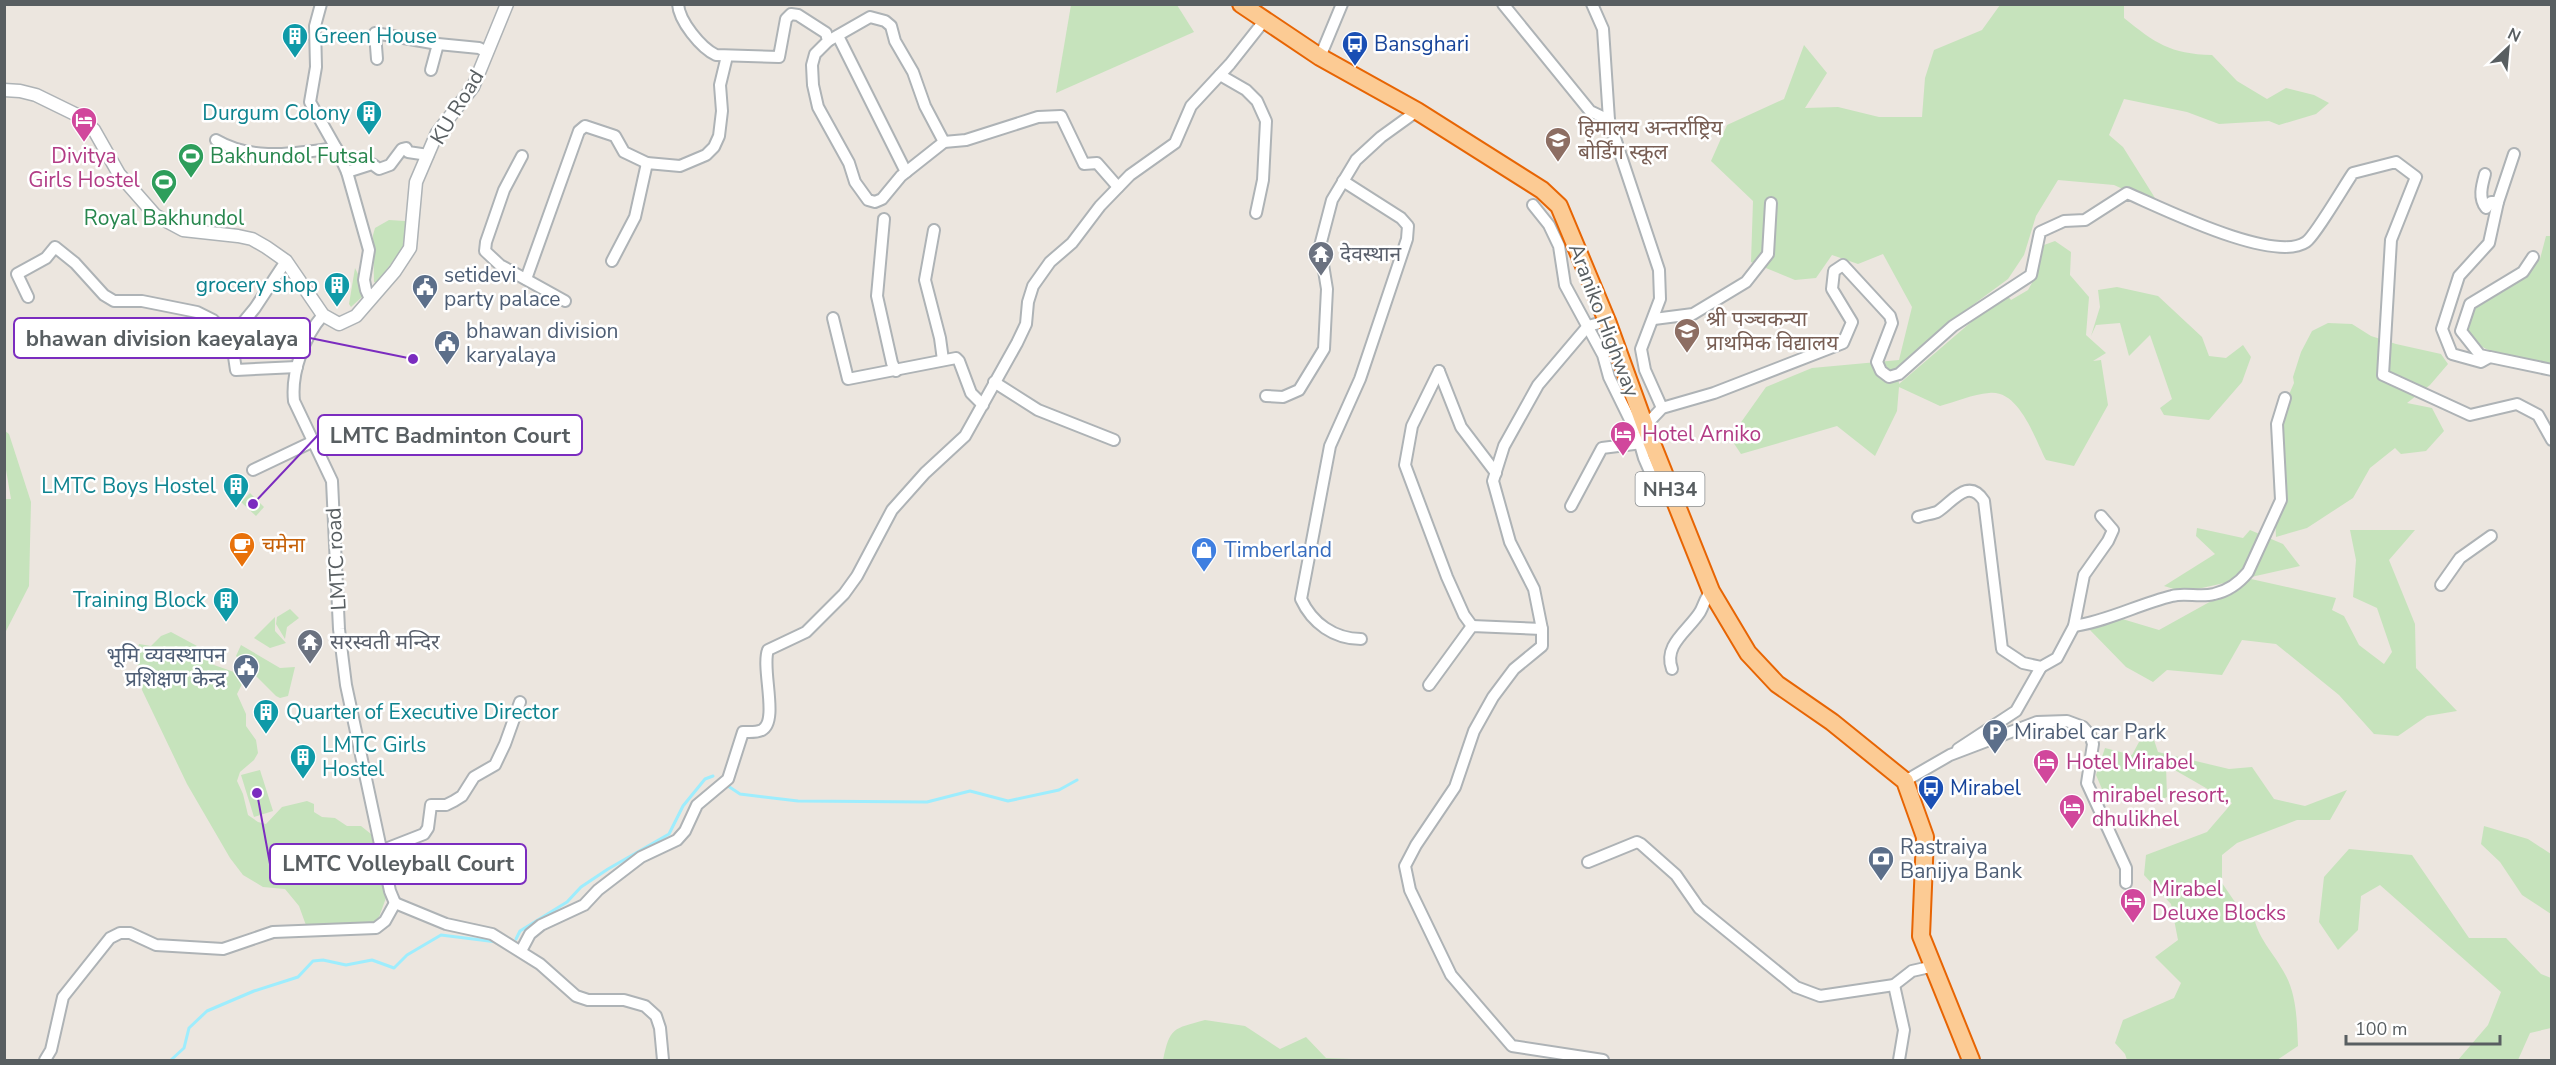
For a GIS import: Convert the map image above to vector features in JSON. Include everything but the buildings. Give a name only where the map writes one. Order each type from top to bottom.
[{"type":"highway","name":"Araniko Highway","points":[[1241,4],[1320,57],[1417,111],[1542,190],[1559,206],[1607,321],[1640,433],[1711,591],[1748,653],[1777,684],[1832,722],[1905,781]]},
{"type":"highway","points":[[1905,781],[1925,837],[1922,936],[1971,1060]]},
{"type":"street","points":[[321,4],[315,26],[316,67],[310,102],[347,172],[369,250],[364,280],[370,299]]},
{"type":"street","name":"KU Road","points":[[323,315],[334,322],[345,323],[356,316],[395,270],[410,248],[416,182],[437,133],[473,87],[507,4]]},
{"type":"street","points":[[678,4],[679,12],[687,25],[709,52],[727,56],[779,57],[786,19],[791,14],[798,15],[826,33],[833,39],[906,172]]},
{"type":"street","points":[[1320,57],[1342,4]]},
{"type":"street","points":[[1503,4],[1590,111],[1609,120]]},
{"type":"street","points":[[1592,4],[1603,29],[1609,120],[1659,270],[1660,299],[1641,349],[1645,370],[1662,408]]},
{"type":"street","points":[[944,142],[925,106],[913,72],[895,41],[891,26],[885,21],[870,17],[833,39],[815,54],[812,65],[813,85],[818,107],[849,163],[855,182],[868,200],[874,202],[882,199],[906,172],[944,142],[966,140],[1038,117],[1061,116],[1084,164],[1097,163],[1119,187]]},
{"type":"street","points":[[519,950],[530,934],[541,925],[584,904],[615,875],[641,857],[677,840],[685,831],[697,805],[728,779],[743,732],[762,730],[767,726],[770,717],[765,668],[768,650],[806,632],[844,594],[857,576],[892,510],[925,473],[965,436],[1026,324],[1028,302],[1033,286],[1050,262],[1072,243],[1093,214],[1144,163],[1169,150],[1175,144],[1191,106],[1220,75],[1264,21]]},
{"type":"street","points":[[377,58],[375,33],[438,44],[479,48],[487,52]]},
{"type":"street","points":[[431,70],[438,44]]},
{"type":"street","points":[[526,279],[579,131],[585,126],[615,136],[624,152],[647,163],[680,166],[706,155],[714,147],[719,136],[722,111],[720,85],[727,56]]},
{"type":"street","points":[[1220,75],[1246,90],[1257,101],[1266,121],[1263,180],[1256,213]]},
{"type":"street","points":[[4,90],[36,95],[80,116],[94,130],[119,174],[137,197],[165,222],[183,230],[252,239],[286,261],[323,315]]},
{"type":"street","points":[[1266,396],[1283,397],[1299,390],[1324,350],[1326,289],[1320,246],[1332,200],[1356,160],[1381,137],[1417,111]]},
{"type":"street","points":[[216,140],[249,154],[298,153],[336,148]]},
{"type":"street","points":[[347,172],[372,164],[379,169],[390,165],[402,149],[406,148],[408,152],[428,155]]},
{"type":"street","points":[[2490,357],[2481,362],[2452,354],[2442,329],[2458,276],[2489,243],[2498,202],[2514,154]]},
{"type":"street","points":[[522,156],[504,190],[485,251],[500,265],[565,301]]},
{"type":"street","points":[[1571,506],[1602,448],[1640,433],[1662,408],[1714,393],[1843,343],[1852,322],[1832,289],[1834,271],[1843,265],[1890,316],[1892,323],[1877,362],[1881,371],[1889,377],[1899,375],[1953,326],[2031,275],[2040,232],[2064,221],[2085,220],[2127,193],[2235,238],[2287,249],[2307,242],[2353,173],[2396,162],[2416,177],[2391,240],[2383,375],[2470,415],[2517,404],[2538,415],[2552,440]]},
{"type":"street","points":[[612,261],[635,217],[647,163]]},
{"type":"street","points":[[2485,174],[2481,195],[2482,203],[2486,208],[2491,202],[2498,202]]},
{"type":"street","points":[[1343,181],[1401,218],[1408,226],[1407,239],[1360,379],[1330,446],[1301,599],[1307,613],[1332,634],[1345,639],[1361,639]]},
{"type":"street","points":[[1654,319],[1693,314],[1746,282],[1768,254],[1771,203]]},
{"type":"street","points":[[1533,205],[1549,225],[1559,246],[1565,285],[1588,326],[1640,433],[1644,458],[1661,497]]},
{"type":"street","points":[[884,219],[877,296],[896,371]]},
{"type":"street","points":[[934,230],[925,280],[940,338],[943,360]]},
{"type":"street","points":[[28,297],[16,274],[45,258],[55,247],[114,301],[142,301],[197,312],[213,320],[231,337],[236,370],[297,367]]},
{"type":"street","points":[[2533,257],[2523,272],[2470,304],[2462,331],[2480,355],[2552,370]]},
{"type":"street","points":[[231,337],[255,308],[286,261]]},
{"type":"street","name":"LMTC road","points":[[323,315],[316,323],[297,367],[293,388],[294,401],[332,481],[339,629],[345,685],[383,850],[390,891],[395,903]]},
{"type":"street","points":[[833,318],[848,379],[956,358],[971,393],[983,405]]},
{"type":"street","points":[[1603,1060],[1512,1046],[1451,975],[1410,890],[1405,866],[1416,845],[1455,787],[1474,731],[1493,697],[1514,669],[1542,646],[1542,629],[1534,589],[1510,543],[1493,481],[1504,446],[1538,385],[1588,326],[1607,321]]},
{"type":"street","points":[[1472,626],[1464,615],[1447,577],[1406,465],[1412,426],[1439,371],[1461,427],[1496,472]]},
{"type":"street","points":[[994,382],[1038,410],[1114,440]]},
{"type":"street","points":[[2074,626],[2090,624],[2175,595],[2212,595],[2242,580],[2248,572],[2281,500],[2277,424],[2285,398]]},
{"type":"street","points":[[253,470],[314,441]]},
{"type":"street","points":[[1918,517],[1936,512],[1959,494],[1971,491],[1980,494],[1984,501],[2002,649],[2023,663],[2041,667]]},
{"type":"street","points":[[1905,781],[1950,755],[2016,711],[2041,667],[2057,658],[2074,626],[2084,575],[2113,530],[2101,516]]},
{"type":"street","points":[[2440,585],[2460,558],[2491,536]]},
{"type":"street","points":[[1672,669],[1668,660],[1674,643],[1700,612],[1705,598],[1711,591]]},
{"type":"street","points":[[1472,626],[1542,629]]},
{"type":"street","points":[[1429,685],[1472,626]]},
{"type":"street","points":[[383,850],[424,834],[428,828],[431,805],[446,805],[454,801],[462,796],[474,777],[495,765],[520,702]]},
{"type":"street","points":[[1950,755],[2037,722],[2067,721],[2083,728],[2090,735],[2093,744],[2087,783],[2126,868],[2126,883]]},
{"type":"street","points":[[1588,862],[1637,842],[1641,844],[1676,875],[1699,908],[1796,987],[1820,996],[1894,985],[1912,971],[1934,966]]},
{"type":"street","points":[[45,1060],[51,1050],[63,997],[110,938],[120,933],[130,933],[156,945],[223,949],[273,932],[376,928],[385,921],[395,903],[446,924],[482,931],[502,939],[540,964],[576,996],[588,1000],[624,1000],[645,1006],[656,1016],[660,1028],[663,1060]]},
{"type":"street","points":[[1894,985],[1904,1030],[1899,1060]]},
{"type":"green space","points":[[1071,5],[1177,5],[1194,32],[1056,93]]},
{"type":"green space","points":[[2000,5],[2124,5],[2124,18],[2154,40],[2164,46],[2185,52],[2212,55],[2237,81],[2267,99],[2286,88],[2314,95],[2329,103],[2316,114],[2279,125],[2269,121],[2219,124],[2187,112],[2124,99],[2109,135],[2123,147],[2160,206],[2114,185],[2058,180],[2036,216],[2024,255],[2008,279],[1951,321],[1898,375],[1899,384],[2005,293],[2011,300],[2028,290],[2037,274],[2034,263],[2044,245],[2055,241],[2071,252],[2070,275],[2089,297],[2086,335],[2106,353],[2093,361],[2101,360],[2108,405],[2074,466],[2046,460],[2025,417],[2009,399],[2000,394],[1977,395],[1940,406],[1899,387],[1897,411],[1875,456],[1837,426],[1741,454],[1733,442],[1737,428],[1766,387],[1812,368],[1899,360],[1912,307],[1883,254],[1858,264],[1832,255],[1816,278],[1795,280],[1751,262],[1753,201],[1711,161],[1727,125],[1784,99],[1804,45],[1827,73],[1805,108],[1838,107],[1879,117],[1922,117],[1925,78],[1934,50],[1982,30]]},
{"type":"green space","points":[[389,220],[405,221],[405,242],[401,251],[376,283],[374,282],[373,235],[375,228]]},
{"type":"green space","points":[[2546,236],[2551,236],[2551,366],[2494,352],[2483,347],[2465,333],[2468,308],[2540,259]]},
{"type":"green space","points":[[355,268],[361,280],[363,296],[351,307],[349,304]]},
{"type":"green space","points":[[2117,287],[2158,296],[2202,337],[2209,356],[2226,358],[2243,345],[2251,357],[2242,382],[2209,420],[2164,415],[2160,408],[2172,399],[2150,335],[2129,356],[2120,323],[2096,325],[2091,336],[2100,307],[2098,290]]},
{"type":"green space","points":[[2328,323],[2352,324],[2371,336],[2441,354],[2448,364],[2430,385],[2407,403],[2432,408],[2444,431],[2426,451],[2401,454],[2395,448],[2370,468],[2353,498],[2307,528],[2276,537],[2273,469],[2281,413],[2294,383],[2293,377],[2301,352],[2312,331]]},
{"type":"green space","points":[[5,431],[9,434],[31,502],[29,586],[5,633],[4,499],[11,499],[5,464]]},
{"type":"green space","points":[[250,493],[264,507],[256,516],[241,502]]},
{"type":"green space","points":[[2197,528],[2243,538],[2250,530],[2283,544],[2300,566],[2184,592],[2164,586],[2215,554],[2196,536]]},
{"type":"green space","points":[[2350,530],[2415,530],[2389,560],[2415,624],[2416,668],[2457,711],[2427,716],[2398,736],[2374,734],[2339,695],[2276,644],[2242,640],[2222,675],[2167,670],[2153,682],[2126,667],[2089,629],[2119,618],[2159,630],[2251,579],[2336,598],[2332,610],[2344,616],[2359,645],[2384,664],[2392,652],[2377,608],[2353,597],[2356,560]]},
{"type":"green space","points":[[290,609],[299,618],[287,627],[285,639],[276,624],[277,617]]},
{"type":"green space","points":[[275,617],[275,631],[286,643],[270,648],[254,638]]},
{"type":"green space","points":[[171,632],[197,646],[214,665],[234,672],[244,680],[237,694],[246,714],[246,726],[256,740],[258,753],[254,760],[240,772],[237,781],[248,815],[266,824],[282,807],[307,801],[314,804],[314,812],[322,817],[335,818],[347,826],[361,826],[371,834],[386,898],[379,917],[373,923],[307,928],[299,906],[285,889],[263,887],[243,875],[230,858],[187,784],[142,690],[141,669],[135,661],[139,644],[151,646],[161,636]]},
{"type":"green space","points":[[241,645],[280,668],[295,667],[288,696],[280,698],[276,696],[236,656]]},
{"type":"green space","points":[[2153,737],[2158,752],[2229,769],[2252,767],[2274,799],[2305,806],[2347,790],[2330,820],[2297,820],[2237,843],[2222,855],[2222,883],[2239,908],[2253,910],[2254,920],[2261,936],[2290,984],[2296,1011],[2298,1046],[2277,1060],[2127,1060],[2125,1054],[2115,1043],[2123,1020],[2174,998],[2181,983],[2155,957],[2178,940],[2171,904],[2144,875],[2146,855],[2207,832],[2232,803],[2166,765],[2167,797],[2155,803],[2126,790],[2105,796],[2096,775],[2105,748],[2132,755],[2139,742]]},
{"type":"green space","points":[[260,770],[273,811],[254,817],[241,775]]},
{"type":"green space","points":[[2484,826],[2528,839],[2551,854],[2551,914],[2522,895],[2500,862],[2481,844]]},
{"type":"green space","points":[[2349,849],[2412,855],[2469,938],[2506,938],[2541,974],[2551,978],[2551,1028],[2530,1033],[2518,1060],[2458,1060],[2488,1025],[2501,992],[2380,885],[2361,896],[2358,930],[2338,950],[2319,922],[2324,877]]},
{"type":"green space","points":[[1205,1020],[1245,1026],[1280,1049],[1306,1037],[1326,1058],[1378,1060],[1163,1060],[1168,1041],[1175,1031],[1186,1025]]},
{"type":"waterway","points":[[516,939],[520,931],[567,902],[581,887],[669,834],[683,806],[705,779],[713,776]]},
{"type":"waterway","points":[[728,786],[740,794],[798,801],[927,802],[970,791],[1008,801],[1059,790],[1077,780]]},
{"type":"waterway","points":[[171,1060],[184,1048],[189,1028],[207,1011],[254,991],[298,977],[313,961],[323,960],[346,965],[372,960],[394,968],[407,955],[441,935],[497,942]]},
{"type":"place","name":"Green House","points":[[295,59]]},
{"type":"place","name":"Bansghari","points":[[1355,67]]},
{"type":"place","name":"Durgum Colony","points":[[369,136]]},
{"type":"place","name":"Divitya Girls Hostel","points":[[84,143]]},
{"type":"place","name":"हिमालय अन्तर्राष्ट्रिय बोर्डिंग स्कूल","points":[[1558,163]]},
{"type":"place","name":"Bakhundol Futsal","points":[[191,179]]},
{"type":"place","name":"Royal Bakhundol","points":[[164,205]]},
{"type":"place","name":"देवस्थान","points":[[1321,277]]},
{"type":"place","name":"grocery shop","points":[[337,308]]},
{"type":"place","name":"setidevi party palace","points":[[425,310]]},
{"type":"place","name":"श्री पञ्चकन्या प्राथमिक विद्यालय","points":[[1687,354]]},
{"type":"place","name":"bhawan division kaeyalaya","points":[[413,359]]},
{"type":"place","name":"bhawan division karyalaya","points":[[447,366]]},
{"type":"place","name":"Hotel Arniko","points":[[1623,457]]},
{"type":"place","name":"LMTC Badminton Court","points":[[253,504]]},
{"type":"place","name":"LMTC Boys Hostel","points":[[236,509]]},
{"type":"place","name":"चमेना","points":[[242,568]]},
{"type":"place","name":"Timberland","points":[[1204,573]]},
{"type":"place","name":"Training Block","points":[[226,623]]},
{"type":"place","name":"सरस्वती मन्दिर","points":[[310,665]]},
{"type":"place","name":"भूमि व्यवस्थापन प्रशिक्षण केन्द्र","points":[[246,690]]},
{"type":"place","name":"Quarter of Executive Director","points":[[266,735]]},
{"type":"place","name":"Mirabel car Park","points":[[1995,755]]},
{"type":"place","name":"LMTC Girls Hostel","points":[[303,780]]},
{"type":"place","name":"Hotel Mirabel","points":[[2046,785]]},
{"type":"place","name":"LMTC Volleyball Court","points":[[257,793]]},
{"type":"place","name":"Mirabel","points":[[1931,811]]},
{"type":"place","name":"mirabel resort, dhulikhel","points":[[2072,830]]},
{"type":"place","name":"Rastraiya Banijya Bank","points":[[1881,882]]},
{"type":"place","name":"Mirabel Deluxe Blocks","points":[[2133,924]]}]
